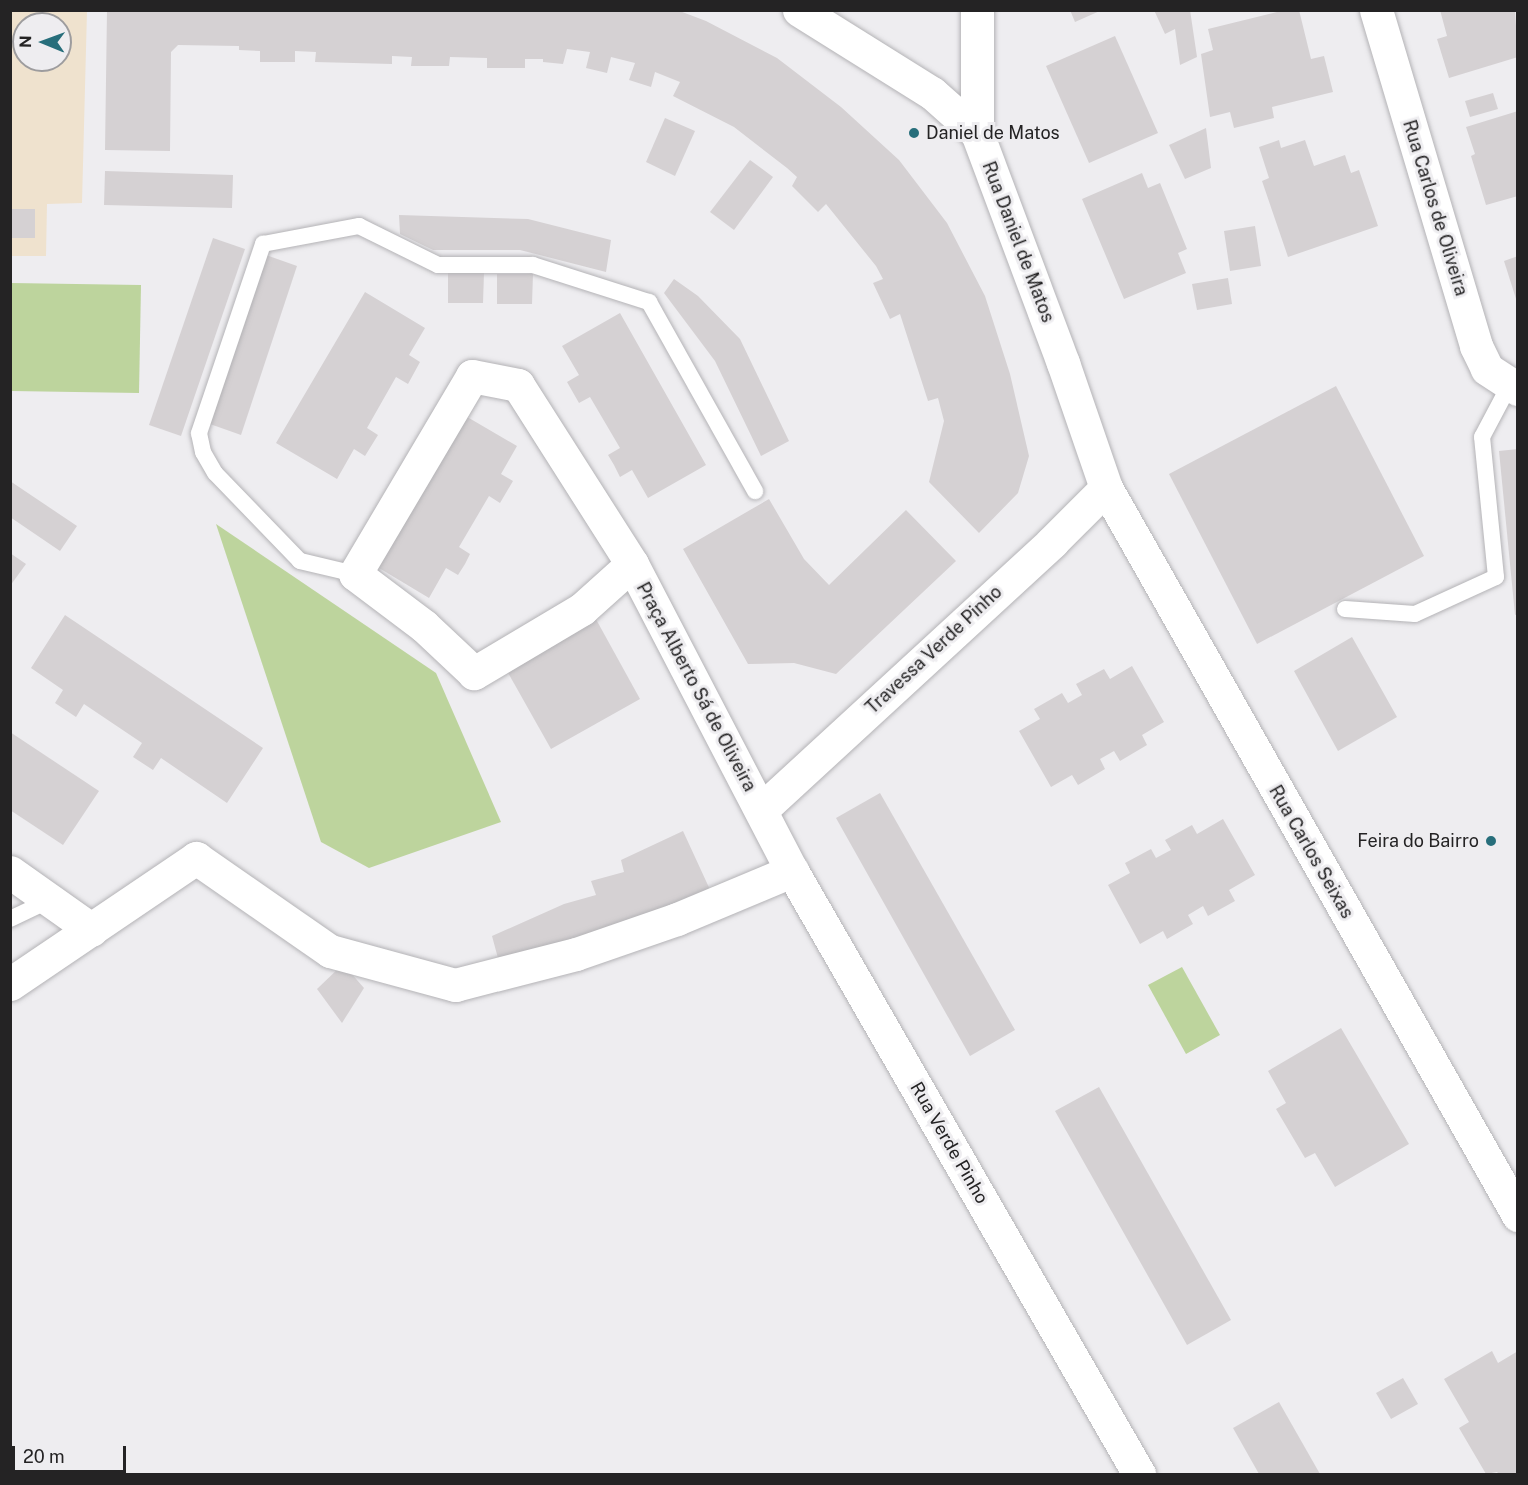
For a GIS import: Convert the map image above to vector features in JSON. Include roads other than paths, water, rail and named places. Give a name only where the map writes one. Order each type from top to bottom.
[{"type":"street","name":"Rua Daniel de Matos","points":[[799,10],[932,93],[977,133],[1106,488]]},
{"type":"street","points":[[977,10],[977,133]]},
{"type":"street","name":"Rua Carlos de Oliveira","points":[[1376,10],[1476,346],[1486,369],[1513,387]]},
{"type":"street","name":"Praça Alberto Sá de Oliveira","points":[[632,564],[582,609],[474,673],[424,626],[355,574],[472,376],[518,385],[632,564],[761,810]]},
{"type":"street","name":"Travessa Verde Pinho","points":[[761,810],[1052,542],[1106,488]]},
{"type":"street","name":"Rua Carlos Seixas","points":[[1106,488],[1518,1215]]},
{"type":"street","name":"Rua Verde Pinho","points":[[761,810],[792,871],[1139,1474]]},
{"type":"street","points":[[10,984],[196,858],[330,951],[455,985],[587,950],[677,920],[792,871]]},
{"type":"street","points":[[10,872],[92,930]]},
{"type":"lane","points":[[355,574],[300,561],[215,473],[203,452],[199,433],[263,244],[359,226],[438,265],[532,265],[649,302],[755,491]]},
{"type":"lane","points":[[1345,609],[1415,614],[1496,578],[1482,437],[1513,387]]},
{"type":"lane","points":[[10,919],[50,900]]},
{"type":"place","name":"Daniel de Matos","points":[[914,133]]},
{"type":"place","name":"Feira do Bairro","points":[[1491,841]]}]
